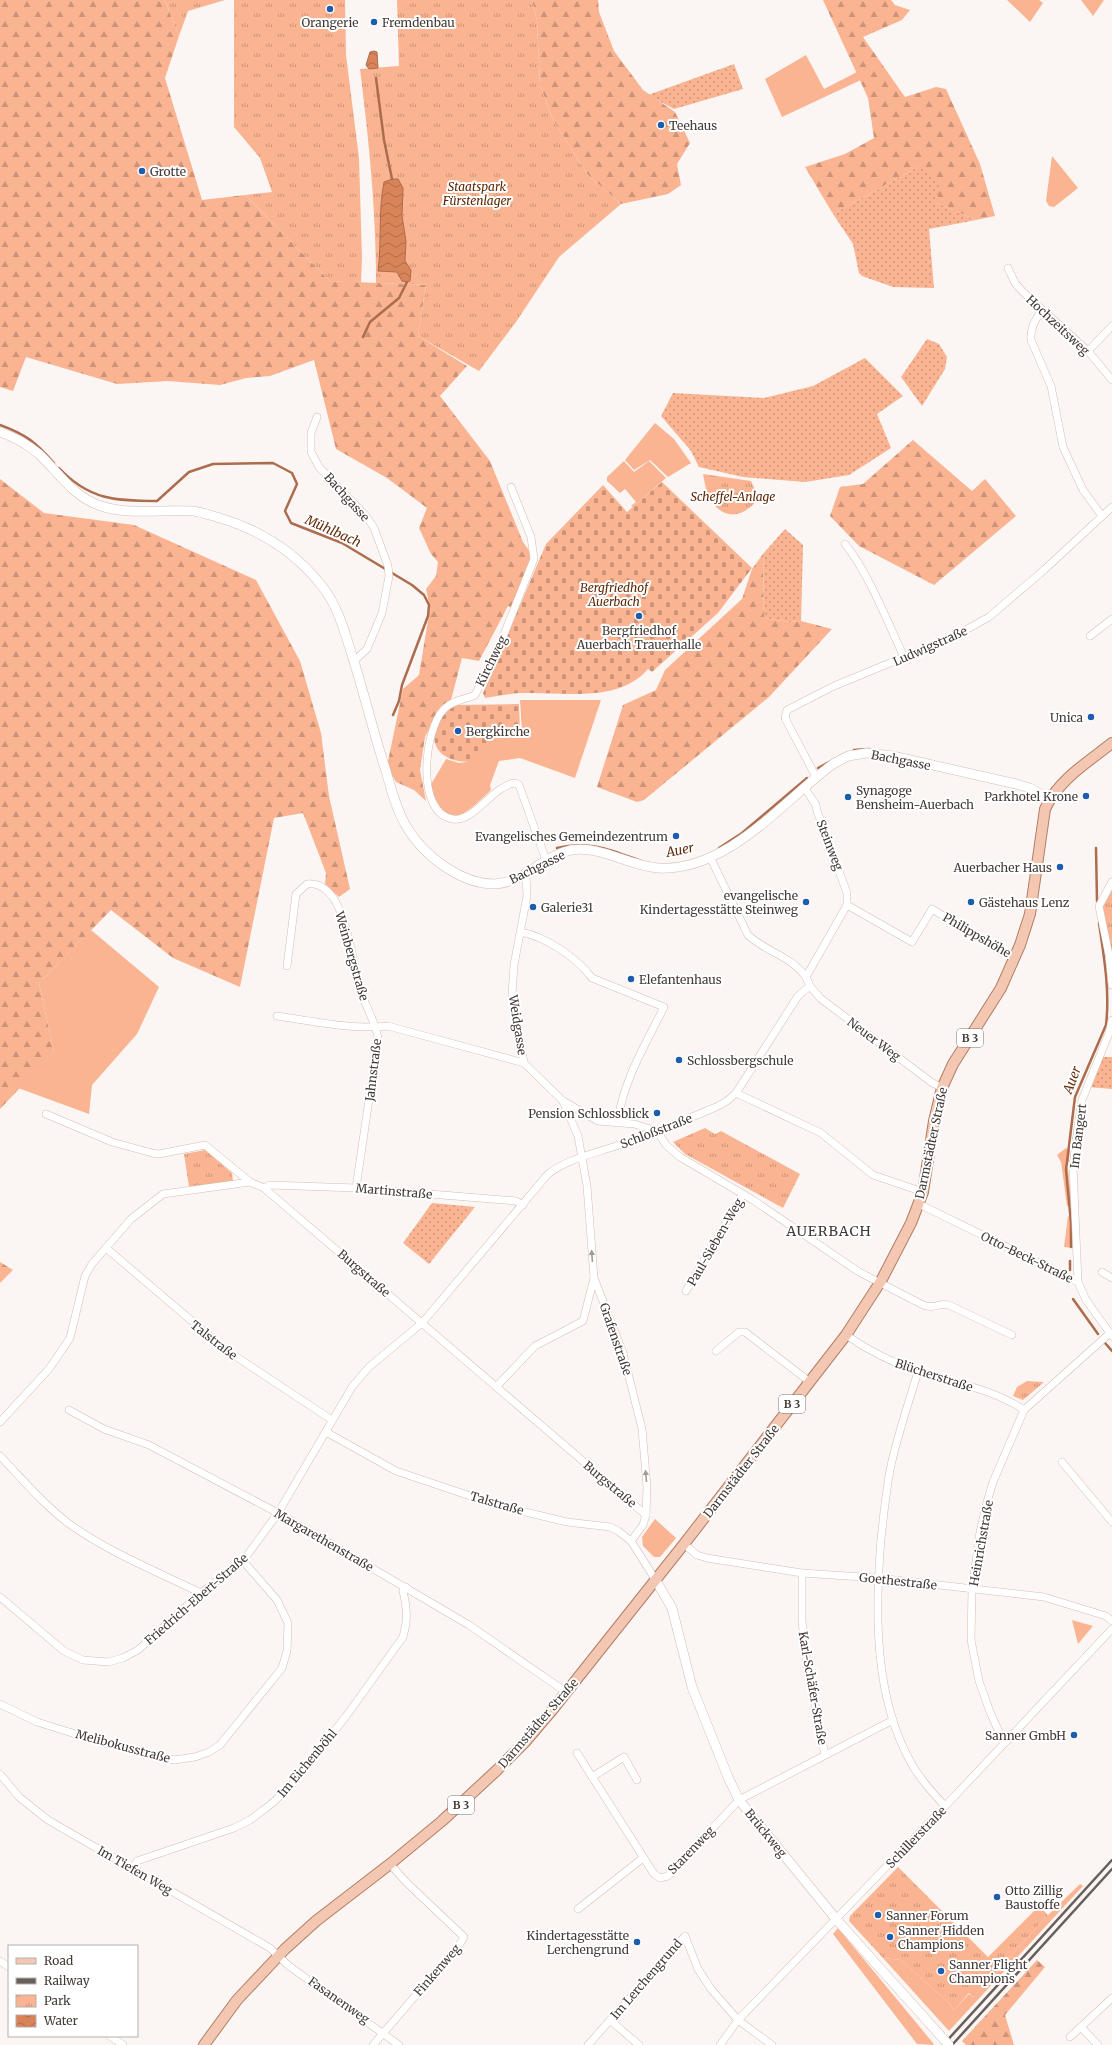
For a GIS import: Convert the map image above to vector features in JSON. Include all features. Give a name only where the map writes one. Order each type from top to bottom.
[{"type":"main road","points":[[0,432],[15,438],[37,452],[80,496],[98,505],[120,510],[197,511],[241,524],[272,540],[302,565],[322,586],[341,617],[354,661]]},
{"type":"main road","name":"Bachgasse","points":[[354,661],[396,805],[411,835],[426,852],[442,865],[472,881],[498,884],[526,875],[546,860],[566,851],[583,849],[602,852],[644,866],[660,868],[681,867],[711,858],[743,838],[816,777],[848,756],[867,753],[893,756],[1016,784],[1030,788],[1049,799]]},
{"type":"main road","name":"Darmstädter Straße","points":[[204,2045],[238,2000],[278,1956],[316,1922],[390,1864],[463,1803],[525,1742],[684,1544],[846,1335],[880,1282],[902,1241],[919,1204],[923,1192],[934,1121],[942,1088],[953,1064],[1001,988],[1016,957],[1030,914],[1041,825],[1049,799],[1065,781],[1112,743]]},
{"type":"main road","name":"Brückweg","points":[[655,1579],[672,1608],[692,1687],[739,1800],[836,1919],[949,2045]]},
{"type":"street","name":"Hochzeitsweg","points":[[1008,268],[1015,283],[1042,310],[1088,351],[1112,380]]},
{"type":"street","points":[[1042,310],[1030,332],[1031,340],[1051,386],[1063,447],[1083,490],[1102,516]]},
{"type":"street","points":[[1088,351],[1112,326]]},
{"type":"street","name":"Bachgasse","points":[[317,417],[311,433],[311,452],[319,467],[366,516],[374,528],[388,568],[389,576],[379,620],[367,649],[354,661]]},
{"type":"street","name":"Kirchweg","points":[[511,487],[531,537],[534,559],[507,630],[474,695],[455,701],[444,709],[431,731],[426,783],[435,806],[441,813],[446,817],[459,820],[472,813],[490,796],[509,784],[515,783],[519,785],[546,860]]},
{"type":"street","name":"Ludwigstraße","points":[[816,777],[785,718],[785,712],[789,708],[827,689],[953,637],[989,617],[1044,570],[1112,507]]},
{"type":"street","points":[[845,544],[851,552],[873,593],[904,657]]},
{"type":"street","points":[[1090,636],[1112,619]]},
{"type":"street","name":"Steinweg","points":[[804,787],[816,805],[847,893],[847,906]]},
{"type":"street","points":[[711,858],[748,935],[757,943],[791,960],[806,977],[810,986]]},
{"type":"street","name":"Weidgasse","points":[[526,875],[527,896],[514,965],[512,995],[524,1064],[563,1101],[578,1136],[581,1157]]},
{"type":"street","points":[[1112,882],[1099,906],[1109,955],[1112,985]]},
{"type":"street","name":"Weinbergstraße","points":[[287,966],[296,894],[307,884],[320,885],[332,896],[340,909],[360,989],[376,1027]]},
{"type":"street","points":[[806,977],[847,906]]},
{"type":"street","name":"Philippshöhe","points":[[847,906],[912,942],[932,910],[1003,953],[1016,957]]},
{"type":"street","points":[[521,932],[540,938],[586,970],[592,978],[664,1007],[628,1080],[620,1104],[618,1121]]},
{"type":"street","name":"Neuer Weg","points":[[810,986],[820,998],[931,1082],[942,1088]]},
{"type":"street","name":"Schloßstraße","points":[[422,1323],[548,1174],[557,1167],[581,1157],[657,1131],[716,1107],[736,1093],[798,996],[810,986]]},
{"type":"street","name":"Jahnstraße","points":[[277,1016],[344,1025],[376,1027],[378,1047],[356,1188]]},
{"type":"street","name":"Im Bangert","points":[[1078,1282],[1073,1166],[1078,1126],[1082,1100],[1109,1033],[1112,1020]]},
{"type":"street","points":[[376,1027],[388,1026],[524,1064]]},
{"type":"street","points":[[736,1093],[821,1133],[874,1175],[923,1192]]},
{"type":"street","points":[[563,1101],[598,1121],[618,1121],[657,1131],[666,1145],[680,1157],[800,1230],[859,1272],[923,1306],[933,1308],[943,1304],[949,1305],[1012,1335]]},
{"type":"street","name":"Burgstraße","points":[[46,1114],[112,1142],[145,1152],[159,1154],[205,1146],[228,1162],[250,1182],[264,1188],[646,1514]]},
{"type":"street","name":"Grafenstraße","points":[[581,1157],[587,1186],[594,1278],[623,1353],[642,1429],[648,1487],[646,1514],[643,1525],[631,1541]]},
{"type":"street","points":[[0,1422],[49,1368],[70,1338],[85,1276],[106,1248],[131,1219],[163,1194],[250,1182]]},
{"type":"street","name":"Martinstraße","points":[[264,1188],[270,1185],[356,1188],[516,1201],[523,1205]]},
{"type":"street","name":"Paul-Sieben-Weg","points":[[686,1291],[743,1194]]},
{"type":"street","name":"Otto-Beck-Straße","points":[[919,1204],[1078,1282],[1086,1300],[1111,1335]]},
{"type":"street","name":"Talstraße","points":[[106,1248],[226,1350],[332,1420]]},
{"type":"street","points":[[1102,1272],[1112,1278]]},
{"type":"street","points":[[496,1387],[535,1346],[584,1321],[594,1278]]},
{"type":"street","name":"Friedrich-Ebert-Straße","points":[[0,1597],[64,1651],[83,1660],[95,1662],[116,1660],[138,1650],[201,1593],[243,1561],[278,1513],[352,1387],[369,1367],[422,1323]]},
{"type":"street","points":[[716,1351],[739,1332],[745,1332],[810,1382]]},
{"type":"street","name":"Blücherstraße","points":[[846,1335],[879,1356],[918,1372],[995,1394],[1024,1410]]},
{"type":"street","name":"Heinrichstraße","points":[[1007,1741],[998,1729],[979,1681],[971,1640],[972,1590],[980,1532],[987,1502],[1024,1410],[1111,1335]]},
{"type":"street","points":[[918,1372],[892,1462],[885,1504],[878,1578],[879,1644],[885,1687],[893,1720],[910,1762],[926,1786],[946,1806]]},
{"type":"street","name":"Margarethenstraße","points":[[69,1410],[104,1429],[149,1445],[278,1513],[469,1625],[566,1692]]},
{"type":"street","name":"Talstraße","points":[[326,1432],[396,1471],[500,1506],[567,1522],[610,1527],[631,1541],[655,1579]]},
{"type":"street","points":[[0,1456],[68,1523],[112,1550],[201,1593]]},
{"type":"street","points":[[1062,1462],[1112,1522]]},
{"type":"street","name":"Goethestraße","points":[[684,1544],[697,1555],[707,1558],[802,1573],[878,1578],[972,1590],[1044,1597],[1106,1616],[1112,1621]]},
{"type":"street","name":"Melibokusstraße","points":[[0,1704],[37,1722],[104,1743],[174,1760],[195,1758],[209,1752],[220,1745],[282,1668],[287,1651],[288,1623],[277,1600],[243,1561]]},
{"type":"street","name":"Karl-Schäfer-Straße","points":[[802,1573],[802,1621],[807,1665],[825,1755]]},
{"type":"street","name":"Im Eichenböhl","points":[[133,1868],[137,1861],[222,1833],[250,1820],[289,1788],[347,1715],[403,1637],[407,1624],[407,1607],[403,1591],[406,1587]]},
{"type":"street","name":"Schillerstraße","points":[[720,2045],[738,2020],[946,1806],[1112,1629]]},
{"type":"street","points":[[739,1800],[893,1720]]},
{"type":"street","name":"Starenweg","points":[[577,1753],[656,1877],[660,1878],[668,1876],[739,1800]]},
{"type":"street","points":[[592,1777],[624,1757],[637,1780]]},
{"type":"street","name":"Im Tiefen Weg","points":[[0,1774],[19,1797],[48,1820],[239,1929],[270,1948],[278,1956]]},
{"type":"street","points":[[578,1909],[643,1858]]},
{"type":"street","name":"Finkenweg","points":[[372,2045],[460,1944],[464,1937],[406,1882],[390,1864]]},
{"type":"street","name":"Im Lerchengrund","points":[[588,2045],[630,1995],[685,1936],[698,1969],[711,1989],[738,2020]]},
{"type":"street","name":"Fasanenweg","points":[[278,1956],[295,1970],[384,2032],[399,2045]]},
{"type":"street","points":[[1070,2037],[1112,1998]]},
{"type":"street","points":[[610,2020],[639,2045]]},
{"type":"street","points":[[738,2020],[772,2045]]},
{"type":"street","points":[[1081,2027],[1098,2045]]},
{"type":"street","points":[[111,2037],[123,2045]]},
{"type":"green space","points":[[0,0],[165,0],[179,36],[165,78],[202,200],[245,195],[330,281],[426,285],[418,336],[467,366],[440,396],[490,461],[523,542],[532,555],[511,607],[508,606],[479,661],[462,658],[451,700],[438,712],[425,737],[420,770],[426,801],[414,790],[396,782],[387,766],[403,689],[419,675],[430,608],[426,589],[436,576],[438,562],[431,554],[419,528],[427,508],[387,478],[336,449],[314,360],[270,376],[246,378],[220,385],[168,381],[117,384],[26,357],[13,391],[0,387]]},
{"type":"green space","points":[[165,0],[225,0],[188,11],[179,36]]},
{"type":"green space","points":[[234,0],[345,0],[346,55],[359,158],[362,258],[361,283],[330,281],[245,195],[272,192],[260,158],[234,127]]},
{"type":"green space","name":"Staatspark Fürstenlager","points":[[397,0],[532,0],[537,21],[540,85],[553,120],[588,175],[621,204],[559,257],[516,322],[479,371],[418,336],[426,285],[376,283],[375,229],[360,69],[399,66]]},
{"type":"green space","points":[[532,0],[598,0],[599,12],[614,51],[643,90],[675,112],[690,143],[677,164],[681,185],[668,194],[621,204],[588,175],[553,120],[540,85],[537,21]]},
{"type":"green space","points":[[823,0],[891,0],[895,5],[910,10],[902,20],[863,37],[905,97],[936,87],[946,89],[980,164],[995,216],[976,220],[937,203],[918,167],[833,214],[805,167],[845,154],[874,138],[868,98]]},
{"type":"green space","points":[[1007,0],[1039,0],[1043,3],[1030,22]]},
{"type":"green space","points":[[1081,0],[1104,0],[1093,16]]},
{"type":"green space","points":[[806,55],[824,89],[857,72],[861,80],[782,117],[765,79]]},
{"type":"green space","points":[[734,64],[743,89],[674,109],[648,95]]},
{"type":"green space","points":[[1052,156],[1078,188],[1054,207],[1049,206],[1046,201]]},
{"type":"green space","points":[[918,167],[940,180],[937,203],[976,220],[929,229],[934,288],[893,287],[862,276],[859,273],[853,244],[833,214]]},
{"type":"green space","points":[[927,339],[939,344],[947,357],[945,369],[922,406],[901,377]]},
{"type":"green space","points":[[865,358],[903,396],[877,414],[891,448],[849,475],[805,482],[743,477],[699,467],[691,451],[661,416],[673,393],[764,398],[813,386]]},
{"type":"green space","points":[[655,423],[674,439],[691,463],[668,477],[650,460],[634,470],[625,460]]},
{"type":"green space","points":[[913,440],[972,491],[985,479],[1016,516],[934,585],[859,546],[830,516],[840,487],[863,484]]},
{"type":"green space","points":[[624,461],[634,472],[649,461],[666,478],[633,507],[631,506],[636,502],[625,489],[620,493],[607,481],[607,477]]},
{"type":"green space","name":"Scheffel-Anlage","points":[[703,474],[751,481],[759,498],[749,508],[738,514],[727,514],[712,503],[707,491]]},
{"type":"green space","points":[[0,479],[44,513],[134,525],[256,580],[300,661],[321,733],[329,796],[350,889],[339,897],[325,884],[326,873],[303,813],[274,818],[240,987],[173,958],[111,910],[39,983],[54,1052],[0,1109]]},
{"type":"green space","name":"Bergfriedhof Auerbach","points":[[662,482],[752,568],[718,613],[652,672],[648,669],[636,680],[622,687],[591,693],[520,693],[485,698],[483,693],[546,544],[603,485],[627,512]]},
{"type":"green space","points":[[785,529],[803,545],[801,621],[789,622],[764,618],[763,554]]},
{"type":"green space","points":[[763,554],[764,618],[789,622],[801,621],[832,629],[769,697],[644,800],[637,802],[597,787],[623,705],[656,690],[665,670],[742,599],[752,569]]},
{"type":"green space","points":[[520,700],[601,700],[575,778],[520,758],[499,761],[490,785],[491,790],[472,807],[457,816],[450,815],[443,811],[430,786],[446,759],[459,763],[466,762],[495,731],[522,732]]},
{"type":"green space","points":[[519,704],[520,731],[493,732],[476,757],[471,760],[466,762],[447,757],[439,751],[435,744],[434,736],[440,719],[455,705]]},
{"type":"green space","points":[[1112,890],[1112,954],[1102,908]]},
{"type":"green space","points":[[91,930],[159,987],[137,1034],[92,1085],[89,1114],[18,1088],[54,1052],[39,983]]},
{"type":"green space","points":[[1102,1057],[1112,1057],[1112,1089],[1089,1087]]},
{"type":"green space","points":[[705,1128],[715,1134],[721,1131],[800,1174],[783,1208],[685,1154],[673,1142]]},
{"type":"green space","points":[[1066,1148],[1070,1150],[1068,1169],[1072,1205],[1067,1206],[1061,1162],[1057,1155]]},
{"type":"green space","points":[[205,1150],[232,1173],[233,1182],[189,1187],[184,1154]]},
{"type":"green space","points":[[432,1203],[475,1207],[429,1264],[403,1243]]},
{"type":"green space","points":[[1068,1216],[1074,1221],[1073,1248],[1064,1247]]},
{"type":"green space","points":[[0,1262],[13,1270],[0,1283]]},
{"type":"green space","points":[[1027,1381],[1044,1382],[1023,1400],[1013,1396],[1017,1387]]},
{"type":"green space","points":[[655,1519],[676,1538],[660,1557],[654,1557],[643,1546],[642,1537]]},
{"type":"green space","points":[[1072,1620],[1093,1626],[1078,1644]]},
{"type":"green space","points":[[898,1867],[988,1957],[1039,1906],[1048,1915],[973,1997],[969,1993],[954,2010],[950,2004],[901,1960],[883,1958],[849,1921],[850,1916]]},
{"type":"green space","points":[[1080,1884],[1083,1886],[949,2031],[883,1958],[901,1960],[950,2004],[954,2010],[969,1994],[973,1997],[1048,1915]]},
{"type":"green space","points":[[838,1928],[934,2045],[917,2044],[833,1934]]},
{"type":"green space","points":[[1037,1960],[1045,1967],[1005,2015],[1014,2045],[966,2045],[962,2041]]},
{"type":"water","points":[[370,52],[377,52],[378,68],[369,69],[366,65]]},
{"type":"water","points":[[392,179],[398,179],[403,188],[402,216],[406,241],[405,261],[411,270],[410,281],[407,282],[402,281],[397,272],[378,271],[382,193],[384,182]]},
{"type":"waterway","points":[[376,78],[384,140],[392,179]]},
{"type":"waterway","points":[[363,337],[370,322],[399,298],[407,282]]},
{"type":"waterway","name":"Mühlbach","points":[[0,425],[17,432],[30,440],[54,463]]},
{"type":"waterway","name":"Mühlbach","points":[[59,468],[70,479],[92,493],[116,499],[142,501],[157,501],[189,472],[213,464],[273,463],[292,473],[297,484],[285,511],[291,523],[342,543],[412,585],[424,595],[429,605],[428,616],[402,685],[399,701],[393,715]]},
{"type":"waterway","name":"Auer","points":[[854,750],[869,749]]},
{"type":"waterway","name":"Auer","points":[[818,768],[846,753]]},
{"type":"waterway","name":"Auer","points":[[719,848],[742,833],[807,778]]},
{"type":"waterway","name":"Auer","points":[[557,848],[579,845],[600,847],[641,861]]},
{"type":"waterway","name":"Auer","points":[[1096,848],[1097,901]]},
{"type":"waterway","name":"Auer","points":[[1071,1247],[1071,1223],[1066,1170],[1075,1097],[1106,1025],[1107,987],[1099,923]]},
{"type":"waterway","name":"Auer","points":[[1070,1261],[1070,1270]]},
{"type":"waterway","name":"Auer","points":[[1073,1299],[1098,1334]]},
{"type":"waterway","name":"Auer","points":[[1105,1343],[1112,1351]]},
{"type":"railway","points":[[943,2045],[1112,1860]]},
{"type":"railway","points":[[952,2045],[1112,1869]]},
{"type":"place","name":"Orangerie","points":[[330,9]]},
{"type":"place","name":"Fremdenbau","points":[[374,22]]},
{"type":"place","name":"Teehaus","points":[[661,125]]},
{"type":"place","name":"Grotte","points":[[142,171]]},
{"type":"place","name":"Bergfriedhof Auerbach Trauerhalle","points":[[639,616]]},
{"type":"place","name":"Unica","points":[[1091,717]]},
{"type":"place","name":"Bergkirche","points":[[458,731]]},
{"type":"place","name":"Parkhotel Krone","points":[[1086,796]]},
{"type":"place","name":"Synagoge Bensheim-Auerbach","points":[[848,797]]},
{"type":"place","name":"Evangelisches Gemeindezentrum","points":[[676,836]]},
{"type":"place","name":"Auerbacher Haus","points":[[1060,867]]},
{"type":"place","name":"evangelische Kindertagesstätte Steinweg","points":[[806,902]]},
{"type":"place","name":"Gästehaus Lenz","points":[[971,902]]},
{"type":"place","name":"Galerie31","points":[[533,907]]},
{"type":"place","name":"Elefantenhaus","points":[[631,979]]},
{"type":"place","name":"Schlossbergschule","points":[[679,1060]]},
{"type":"place","name":"Pension Schlossblick","points":[[657,1113]]},
{"type":"place","name":"Sanner GmbH","points":[[1074,1735]]},
{"type":"place","name":"Otto Zillig Baustoffe","points":[[997,1897]]},
{"type":"place","name":"Sanner Forum","points":[[878,1915]]},
{"type":"place","name":"Sanner Hidden Champions","points":[[890,1937]]},
{"type":"place","name":"Kindertagesstätte Lerchengrund","points":[[637,1942]]},
{"type":"place","name":"Sanner Flight Champions","points":[[941,1971]]},
{"type":"district","name":"AUERBACH","points":[[829,1231]]}]
